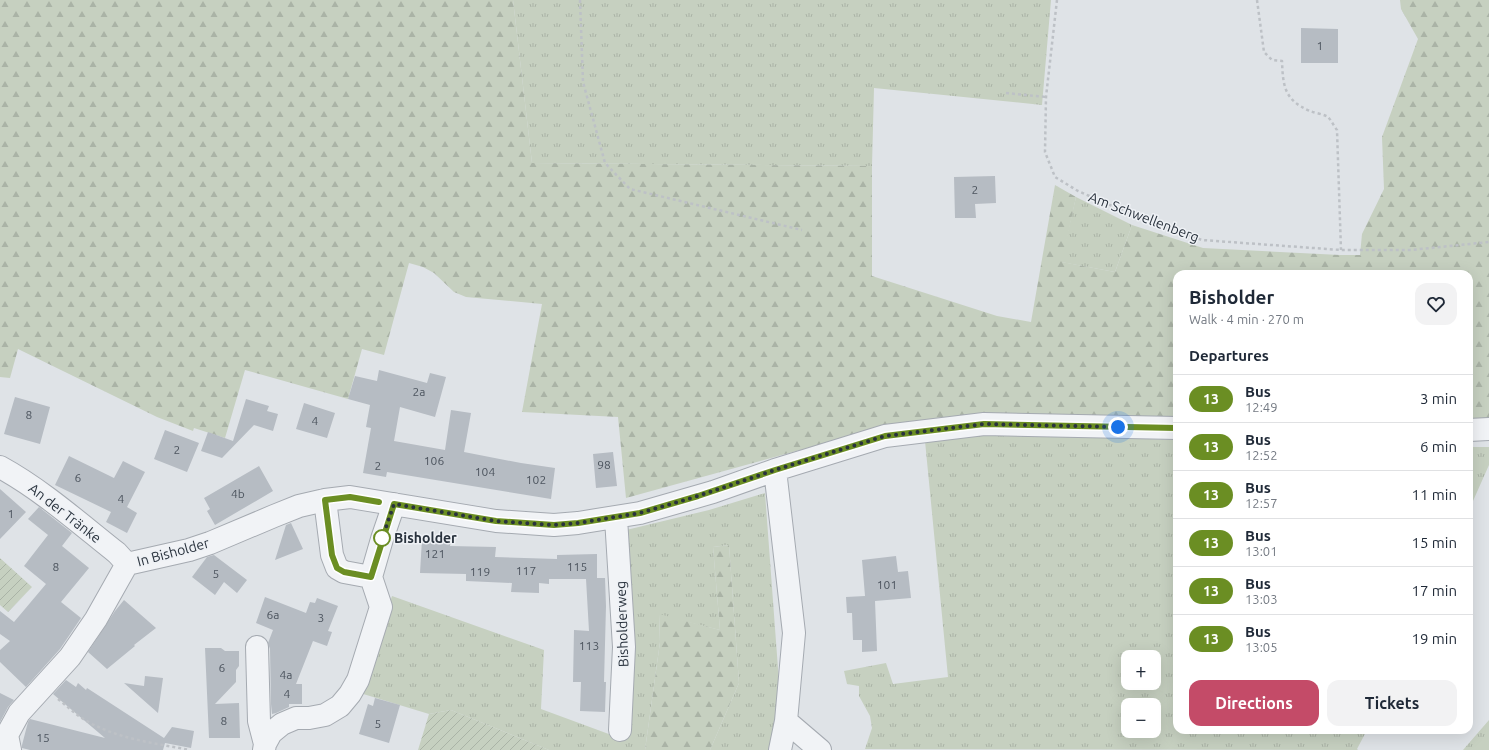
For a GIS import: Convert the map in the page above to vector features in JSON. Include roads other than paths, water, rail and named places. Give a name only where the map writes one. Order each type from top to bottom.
[{"type":"street","points":[[264,747],[271,733],[282,724],[296,718],[310,718],[325,715],[340,706],[350,694],[358,680],[381,607],[371,577],[394,504],[496,521],[554,525],[578,523],[640,513],[713,492],[775,470],[885,436],[984,424],[1173,428]]},
{"type":"street","points":[[1473,430],[1489,429]]},
{"type":"street","name":"An der Tränke","points":[[0,467],[38,491],[117,553],[127,564]]},
{"type":"street","points":[[775,470],[794,633],[786,721],[780,750]]},
{"type":"street","name":"In Bisholder","points":[[6,738],[19,713],[70,657],[96,620],[127,564],[189,550],[210,543],[299,506],[325,500],[350,497],[394,504]]},
{"type":"street","points":[[325,500],[332,555],[337,568],[344,572],[371,577]]},
{"type":"street","name":"Bisholderweg","points":[[616,518],[624,647],[620,730]]},
{"type":"street","points":[[258,646],[259,721],[264,747]]},
{"type":"street","points":[[786,721],[820,750]]},
{"type":"place","name":"Bisholder","points":[[382,538]]}]
